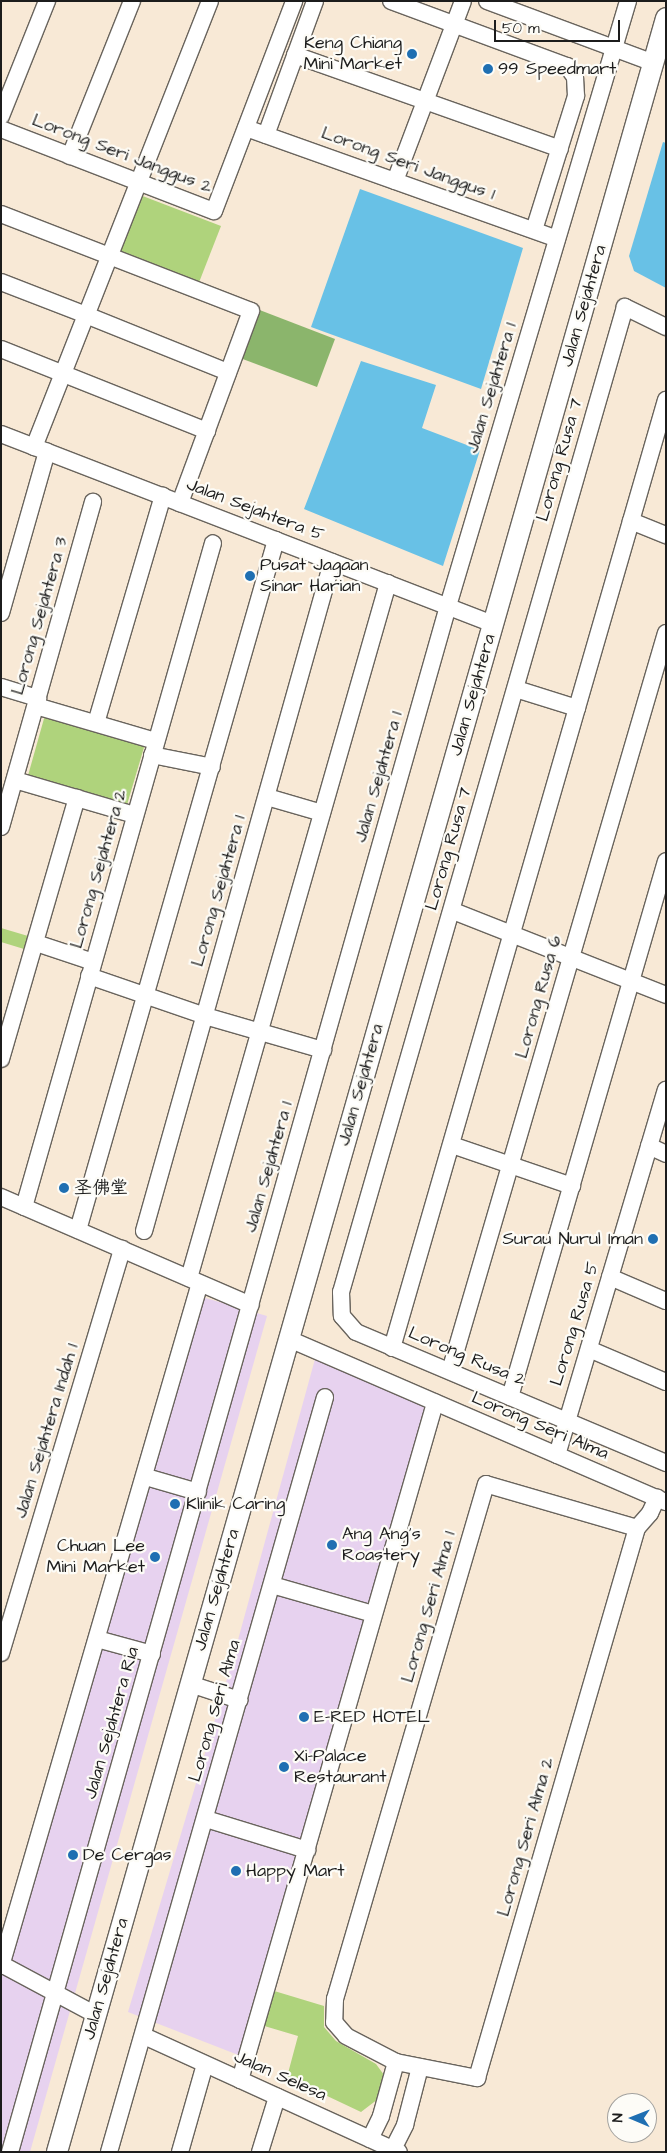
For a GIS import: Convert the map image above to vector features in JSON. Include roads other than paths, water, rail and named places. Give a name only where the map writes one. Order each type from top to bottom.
[{"type":"main road","name":"Jalan Sejahtera","points":[[57,2152],[666,18]]},
{"type":"street","points":[[1,116],[47,1]]},
{"type":"street","points":[[70,156],[132,1]]},
{"type":"street","points":[[1,613],[41,449],[63,374],[210,1]]},
{"type":"street","name":"Lorong Seri Janggus 2","points":[[1,129],[214,211],[294,1]]},
{"type":"street","points":[[266,134],[315,1]]},
{"type":"street","points":[[392,1],[567,66],[575,77],[576,96],[534,230]]},
{"type":"street","points":[[395,181],[463,1]]},
{"type":"street","points":[[487,1],[654,63]]},
{"type":"street","name":"Jalan Sejahtera 1","points":[[251,1305],[448,606],[628,1]]},
{"type":"street","points":[[295,55],[560,150]]},
{"type":"street","name":"Lorong Seri Janggus 1","points":[[246,128],[557,239]]},
{"type":"street","points":[[1,214],[252,311],[180,503]]},
{"type":"street","points":[[1,282],[228,372]]},
{"type":"street","name":"Lorong Rusa 7","points":[[342,1316],[340,1292],[453,911],[625,307],[666,327]]},
{"type":"street","points":[[1,349],[207,431]]},
{"type":"street","points":[[392,1348],[666,400]]},
{"type":"street","name":"Jalan Sejahtera 5","points":[[1,434],[493,624]]},
{"type":"street","points":[[96,723],[164,496]]},
{"type":"street","name":"Lorong Sejahtera 3","points":[[1,827],[93,502]]},
{"type":"street","points":[[630,521],[666,534]]},
{"type":"street","points":[[78,1230],[276,540]]},
{"type":"street","name":"Lorong Sejahtera 2","points":[[24,1207],[212,543]]},
{"type":"street","name":"Lorong Sejahtera 1","points":[[144,1231],[332,562]]},
{"type":"street","points":[[96,2015],[1,1965],[146,1477],[195,1280],[262,1032],[388,583]]},
{"type":"street","name":"Lorong Rusa 6","points":[[450,1371],[666,633]]},
{"type":"street","points":[[1,687],[96,723],[154,748],[212,767]]},
{"type":"street","points":[[516,689],[577,708]]},
{"type":"street","points":[[15,780],[135,815]]},
{"type":"street","points":[[267,797],[322,813]]},
{"type":"street","points":[[1,1059],[77,798]]},
{"type":"street","points":[[510,1397],[666,861]]},
{"type":"street","points":[[453,911],[666,995]]},
{"type":"street","points":[[36,943],[146,996],[205,1016],[323,1050]]},
{"type":"street","name":"Lorong Rusa 5","points":[[557,1455],[666,1090]]},
{"type":"street","points":[[452,1145],[572,1186]]},
{"type":"street","points":[[649,1146],[666,1154]]},
{"type":"street","points":[[1,1197],[251,1305]]},
{"type":"street","name":"Jalan Sejahtera Indah 1","points":[[1,1653],[122,1249]]},
{"type":"street","points":[[610,1277],[664,1296]]},
{"type":"street","name":"Jalan Sejahtera Ria","points":[[10,2152],[251,1305]]},
{"type":"street","name":"Lorong Rusa 2","points":[[342,1316],[356,1332],[666,1463]]},
{"type":"street","name":"Lorong Seri Alma","points":[[289,1339],[661,1500]]},
{"type":"street","points":[[589,1349],[666,1382]]},
{"type":"street","name":"Lorong Seri Alma","points":[[144,2036],[325,1397]]},
{"type":"street","points":[[240,2080],[435,1403]]},
{"type":"street","points":[[146,1477],[198,1492]]},
{"type":"street","name":"Lorong Seri Alma 1","points":[[396,2062],[346,2036],[334,2022],[335,1999],[486,1484],[637,1528]]},
{"type":"street","points":[[637,1528],[661,1500]]},
{"type":"street","name":"Lorong Seri Alma 2","points":[[396,2062],[477,2078],[637,1528]]},
{"type":"street","points":[[272,1585],[373,1614]]},
{"type":"street","points":[[97,1639],[152,1654]]},
{"type":"street","points":[[190,1684],[239,1700]]},
{"type":"street","points":[[206,1818],[307,1850]]},
{"type":"street","points":[[109,2152],[144,2036]]},
{"type":"street","name":"Jalan Selesa","points":[[144,2036],[396,2150]]},
{"type":"street","points":[[370,2139],[381,2116],[396,2062]]},
{"type":"street","points":[[180,2152],[205,2064]]},
{"type":"street","points":[[396,2150],[405,2125],[420,2067]]},
{"type":"street","points":[[260,2152],[277,2097]]},
{"type":"water","points":[[663,142],[666,143],[666,288],[634,271],[629,256]]},
{"type":"water","points":[[360,189],[523,248],[481,389],[311,327]]},
{"type":"water","points":[[361,361],[436,385],[422,428],[480,450],[443,566],[304,509]]},
{"type":"place","name":"Keng Chiang Mini Market","points":[[412,54]]},
{"type":"place","name":"99 Speedmart","points":[[488,69]]},
{"type":"place","name":"Pusat Jagaan Sinar Harian","points":[[250,576]]},
{"type":"place","name":"圣佛堂","points":[[64,1188]]},
{"type":"place","name":"Surau Nurul Iman","points":[[653,1239]]},
{"type":"place","name":"Klinik Caring","points":[[175,1504]]},
{"type":"place","name":"Ang Ang's Roastery","points":[[332,1545]]},
{"type":"place","name":"Chuan Lee Mini Market","points":[[155,1557]]},
{"type":"place","name":"E-RED HOTEL","points":[[304,1717]]},
{"type":"place","name":"Xi-Palace Restaurant","points":[[284,1767]]},
{"type":"place","name":"De Cergas","points":[[73,1855]]},
{"type":"place","name":"Happy Mart","points":[[236,1871]]}]
